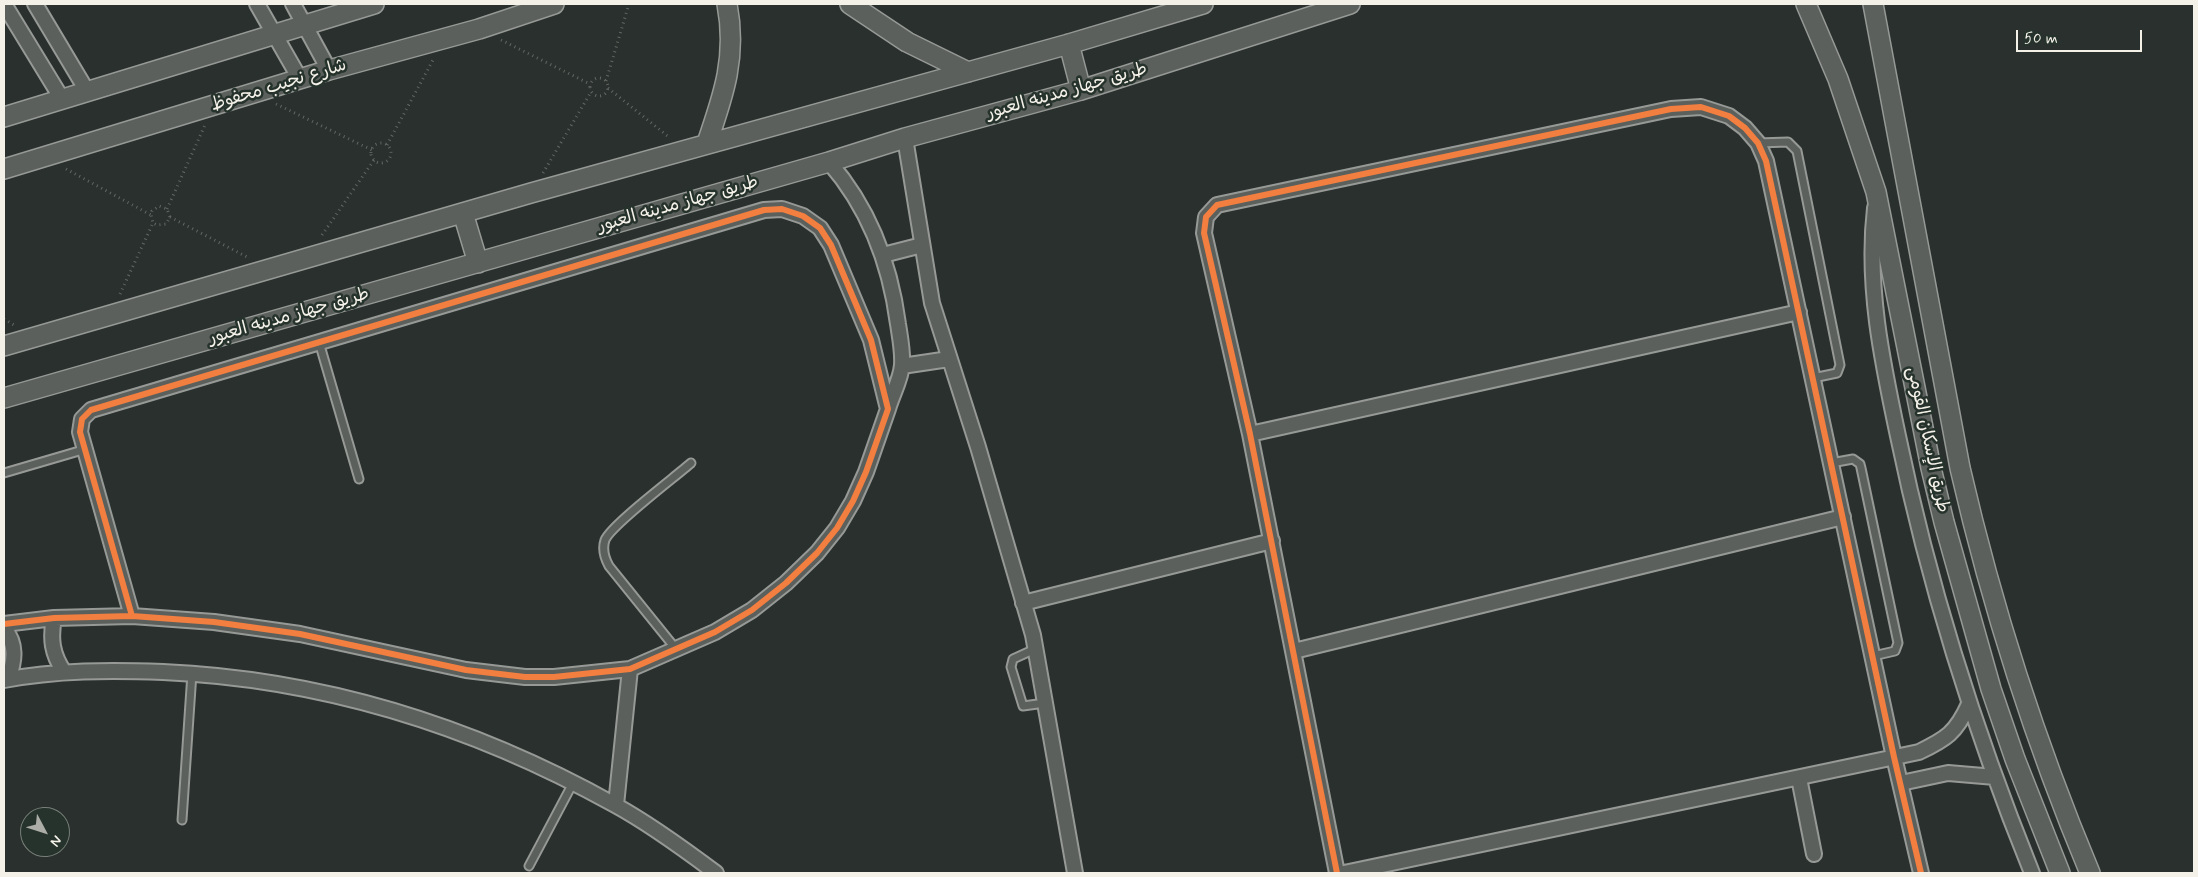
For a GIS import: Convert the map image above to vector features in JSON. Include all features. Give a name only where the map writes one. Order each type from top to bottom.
[{"type":"main road","points":[[4,117],[374,4]]},
{"type":"main road","name":"شارع نجيب محفوظ","points":[[4,169],[329,70],[479,29],[554,4]]},
{"type":"main road","points":[[707,142],[720,106],[730,66],[731,26],[727,4]]},
{"type":"main road","points":[[850,4],[907,42],[968,72]]},
{"type":"main road","points":[[4,346],[685,150],[707,142],[1069,44],[1203,4]]},
{"type":"main road","name":"طريق جهاز مدينه العبور","points":[[4,398],[829,162],[905,138],[1081,90],[1350,4]]},
{"type":"main road","name":"طريق الإسكان القومى","points":[[1806,4],[1838,79],[1876,192],[1944,522],[1991,689],[2015,759],[2060,873]]},
{"type":"main road","name":"طريق الإسكان القومى","points":[[1873,4],[1960,468],[1972,518],[1998,617],[2020,685],[2043,752],[2090,873]]},
{"type":"main road","points":[[1069,44],[1081,90]]},
{"type":"main road","points":[[463,213],[478,263]]},
{"type":"street","points":[[4,4],[62,99]]},
{"type":"street","points":[[35,4],[87,92]]},
{"type":"street","points":[[257,4],[300,79]]},
{"type":"street","points":[[293,4],[329,70]]},
{"type":"street","points":[[1337,873],[1250,434],[1204,233],[1206,217],[1217,205],[1671,109],[1701,107],[1729,116],[1745,128],[1758,143],[1766,161],[1872,656],[1921,873]]},
{"type":"street","points":[[905,138],[932,303],[978,447],[1035,649],[1075,873]]},
{"type":"street","points":[[4,624],[54,618],[132,616],[214,622],[300,634],[466,670],[525,677],[554,677],[630,669],[715,632],[752,610],[786,583],[817,553],[837,528],[853,501],[866,472],[902,366],[896,310],[883,255],[873,228],[856,196],[829,162]]},
{"type":"street","points":[[1876,192],[1872,257],[1875,313],[1905,474],[1920,534],[1969,704],[2032,873]]},
{"type":"street","points":[[132,616],[80,426],[82,419],[91,410],[741,215],[764,210],[782,209],[803,216],[820,228],[831,245],[871,340],[888,409]]},
{"type":"street","points":[[883,255],[922,245]]},
{"type":"street","points":[[1250,434],[1799,312]]},
{"type":"street","points":[[902,366],[949,358]]},
{"type":"street","points":[[1294,651],[1843,517]]},
{"type":"street","points":[[1023,603],[1272,541]]},
{"type":"street","points":[[54,618],[51,632],[52,647],[56,660],[64,672]]},
{"type":"street","points":[[4,628],[13,644],[14,656],[6,679],[64,672],[125,670],[192,673],[290,686],[366,702],[425,719],[482,740],[538,765],[616,805],[716,873]]},
{"type":"street","points":[[616,805],[630,669]]},
{"type":"street","points":[[1344,873],[1919,752],[1942,741],[1960,724],[1969,704]]},
{"type":"street","points":[[1901,783],[1948,773],[1996,777]]},
{"type":"street","points":[[1799,778],[1814,854]]},
{"type":"lane","points":[[1758,143],[1788,142],[1797,151],[1840,365],[1837,373],[1813,378]]},
{"type":"lane","points":[[319,342],[359,479]]},
{"type":"lane","points":[[4,473],[86,449]]},
{"type":"lane","points":[[1831,463],[1853,460],[1860,464],[1864,478],[1898,643],[1895,651],[1872,656]]},
{"type":"lane","points":[[676,649],[609,566],[604,558],[603,549],[605,541],[615,527],[691,463]]},
{"type":"lane","points":[[1035,649],[1016,657],[1011,661],[1011,666],[1023,706],[1045,703]]},
{"type":"lane","points":[[182,820],[192,673]]},
{"type":"lane","points":[[528,866],[573,783]]},
{"type":"path","points":[[629,4],[606,81],[608,88],[685,150]]},
{"type":"path","points":[[479,29],[590,84]]},
{"type":"path","points":[[387,145],[444,38]]},
{"type":"path","points":[[590,84],[597,78],[606,81]]},
{"type":"path","points":[[531,193],[591,92],[590,84]]},
{"type":"path","points":[[591,92],[601,96],[608,88]]},
{"type":"path","points":[[254,93],[372,150]]},
{"type":"path","points":[[213,106],[167,209],[170,217],[270,269]]},
{"type":"path","points":[[372,150],[380,143],[387,145],[391,152],[388,159],[382,163],[374,160]]},
{"type":"path","points":[[306,258],[374,160],[372,150]]},
{"type":"path","points":[[44,157],[151,215]]},
{"type":"path","points":[[110,315],[153,223],[151,215],[155,208],[160,206],[167,209]]},
{"type":"path","points":[[153,223],[162,226],[166,224],[170,217]]},
{"type":"cycle path","points":[[1337,873],[1250,434],[1204,233],[1206,217],[1217,205],[1671,109],[1701,107],[1729,116],[1745,128],[1758,143],[1766,161],[1894,757],[1921,873]]},
{"type":"cycle path","points":[[4,624],[54,618],[132,616],[214,622],[300,634],[466,670],[525,677],[554,677],[630,669],[715,632],[752,610],[786,583],[817,553],[837,528],[853,501],[866,472],[888,409],[871,340],[831,245],[820,228],[803,216],[782,209],[764,210],[91,410],[82,419],[80,432],[132,616]]}]
